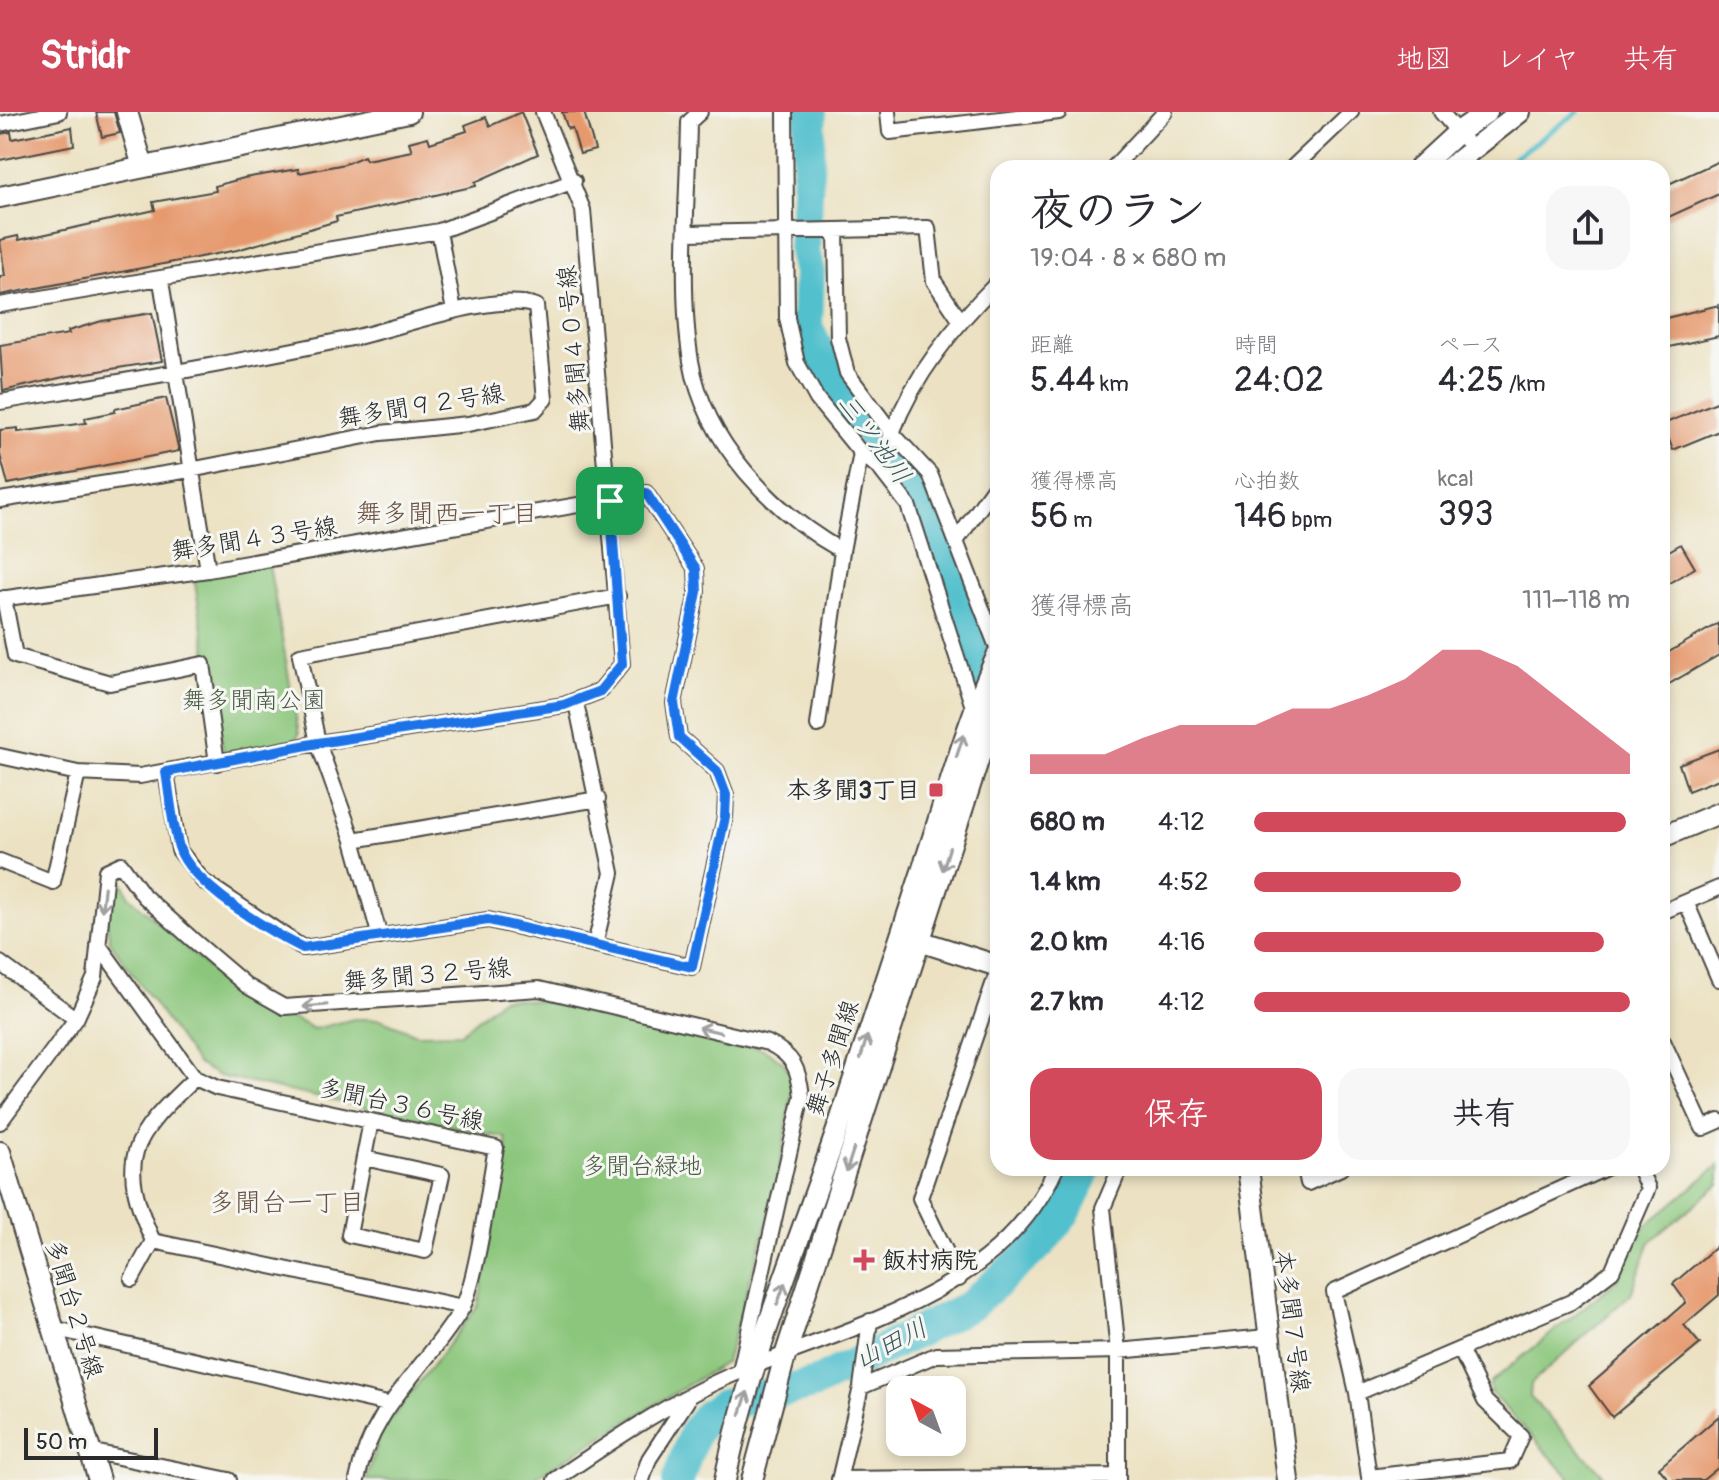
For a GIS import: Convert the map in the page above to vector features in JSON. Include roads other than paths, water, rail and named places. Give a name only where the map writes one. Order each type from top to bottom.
[{"type":"street","points":[[0,124],[59,112]]},
{"type":"street","points":[[127,112],[143,167]]},
{"type":"street","points":[[0,197],[409,112]]},
{"type":"street","name":"舞多聞４０号線","points":[[0,756],[78,773],[140,776],[318,743],[576,703],[600,691],[622,664],[583,210],[574,181],[543,112]]},
{"type":"street","points":[[700,112],[689,122],[686,320],[691,364],[703,399],[724,441],[751,477],[781,510],[842,551]]},
{"type":"street","points":[[785,112],[787,318],[797,363],[817,399],[908,505],[973,709],[990,740]]},
{"type":"street","points":[[888,112],[890,132],[1059,112]]},
{"type":"street","points":[[1120,160],[1165,112]]},
{"type":"street","points":[[1300,160],[1351,112]]},
{"type":"street","points":[[1441,112],[1473,148]]},
{"type":"street","points":[[1428,160],[1458,132],[1487,112]]},
{"type":"street","points":[[1459,160],[1520,112]]},
{"type":"street","points":[[0,305],[161,281],[439,231],[574,181]]},
{"type":"street","points":[[688,233],[928,228],[934,281],[960,320]]},
{"type":"street","points":[[836,230],[838,338],[847,373],[892,433],[930,474],[990,630]]},
{"type":"street","points":[[439,231],[454,311]]},
{"type":"street","points":[[161,281],[208,570]]},
{"type":"street","points":[[880,469],[904,401],[960,320],[990,290]]},
{"type":"street","name":"舞多聞９２号線","points":[[0,402],[356,338],[454,311],[524,302],[536,306],[545,399],[535,410],[468,424],[381,433],[190,470],[0,500]]},
{"type":"street","points":[[818,725],[842,551],[861,453]]},
{"type":"street","name":"舞多聞４３号線","points":[[2,599],[208,570],[646,493],[696,569],[697,592],[674,703],[679,737],[717,771],[726,795],[725,817],[692,967],[595,945]]},
{"type":"street","points":[[957,540],[990,493]]},
{"type":"street","points":[[380,937],[353,840],[318,743],[300,655],[618,596]]},
{"type":"street","points":[[2,599],[15,656],[110,683],[203,664],[217,763]]},
{"type":"street","name":"舞子多聞線","points":[[725,1480],[748,1369],[847,1102],[973,709],[990,670]]},
{"type":"street","points":[[166,772],[179,850],[203,881],[282,937],[303,948],[488,920],[595,945],[612,873],[576,703]]},
{"type":"street","name":"舞子多聞線","points":[[752,1480],[785,1356],[990,719]]},
{"type":"street","points":[[0,861],[53,882],[78,773]]},
{"type":"street","points":[[353,840],[598,799]]},
{"type":"street","points":[[1670,834],[1719,813]]},
{"type":"street","name":"舞多聞３２号線","points":[[98,944],[106,871],[121,864],[144,896],[193,940],[247,986],[284,1007],[539,989],[768,1043],[784,1051],[799,1070],[802,1096],[748,1369]]},
{"type":"street","points":[[1670,909],[1719,888]]},
{"type":"street","points":[[1686,902],[1719,979]]},
{"type":"street","points":[[899,934],[990,965]]},
{"type":"street","points":[[0,1122],[76,1019],[95,977],[98,944]]},
{"type":"street","points":[[98,944],[195,1078],[159,1111],[132,1157],[135,1199],[153,1241]]},
{"type":"street","points":[[0,963],[76,1019]]},
{"type":"street","points":[[959,1279],[920,1198],[990,992]]},
{"type":"street","points":[[1670,1056],[1703,1128],[1719,1121]]},
{"type":"street","name":"多聞台３６号線","points":[[195,1078],[217,1088],[496,1148],[463,1307],[387,1404],[372,1429],[357,1480]]},
{"type":"street","points":[[364,1158],[442,1175],[425,1251],[349,1235],[371,1121]]},
{"type":"street","name":"多聞台２号線","points":[[0,1152],[99,1480]]},
{"type":"street","points":[[564,1477],[690,1396],[748,1369],[870,1321],[959,1279],[996,1252],[1044,1195],[1052,1176]]},
{"type":"street","points":[[870,1321],[861,1387],[839,1480],[1118,1478],[1118,1351],[1103,1208],[1117,1176]]},
{"type":"street","name":"本多聞７号線","points":[[1249,1176],[1267,1337],[1288,1480]]},
{"type":"street","points":[[1307,1176],[1308,1183],[1323,1176]]},
{"type":"street","points":[[1460,1349],[1485,1401],[1521,1436],[1510,1461],[1369,1477],[1357,1393],[1334,1292],[1588,1176]]},
{"type":"street","points":[[1357,1393],[1571,1302],[1612,1271],[1648,1188],[1643,1176]]},
{"type":"street","points":[[132,1279],[153,1241]]},
{"type":"street","points":[[153,1241],[463,1307]]},
{"type":"street","points":[[52,1328],[387,1404]]},
{"type":"street","points":[[861,1387],[936,1355],[1118,1351],[1267,1337]]},
{"type":"street","points":[[642,1480],[649,1459],[690,1396]]},
{"type":"street","points":[[89,1451],[229,1480]]},
{"type":"waterway","name":"三ツ池川","points":[[811,112],[804,251],[809,272],[807,327],[845,405],[900,467],[942,556],[990,685]]},
{"type":"waterway","points":[[1511,160],[1578,112]]},
{"type":"waterway","name":"山田川","points":[[678,1480],[694,1433],[707,1416],[723,1405],[813,1384],[971,1305],[1041,1243],[1065,1213],[1083,1176]]},
{"type":"place","name":"本多聞3丁目","points":[[936,790]]},
{"type":"place","name":"飯村病院","points":[[864,1260]]},
{"type":"district","name":"舞多聞西一丁目","points":[[447,514]]},
{"type":"district","name":"多聞台一丁目","points":[[287,1203]]},
{"type":"park label","name":"舞多聞南公園","points":[[254,700]]},
{"type":"park label","name":"多聞台緑地","points":[[642,1166]]}]
